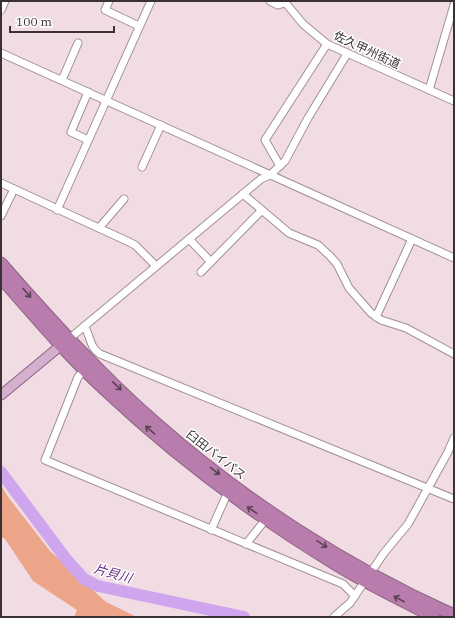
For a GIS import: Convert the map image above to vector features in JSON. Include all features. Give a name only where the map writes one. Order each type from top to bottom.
[{"type":"highway","name":"臼田バイパス","points":[[1,263],[65,342],[84,370],[190,464],[266,519],[331,562],[454,615]]},
{"type":"highway","name":"臼田バイパス","points":[[1,278],[65,342],[156,424],[196,457],[251,499],[368,577],[434,617]]},
{"type":"main road","points":[[1,395],[65,342]]},
{"type":"street","points":[[1,10],[5,1]]},
{"type":"street","points":[[109,1],[105,10],[139,26]]},
{"type":"street","points":[[57,210],[151,1]]},
{"type":"street","points":[[270,1],[278,5],[285,2]]},
{"type":"street","name":"佐久甲州街道","points":[[285,2],[303,24],[327,44],[454,101]]},
{"type":"street","points":[[429,90],[454,5]]},
{"type":"street","points":[[62,80],[78,43]]},
{"type":"street","points":[[280,166],[265,140],[327,44]]},
{"type":"street","points":[[1,53],[454,258]]},
{"type":"street","points":[[65,342],[261,179],[270,175],[280,166],[347,54]]},
{"type":"street","points":[[88,92],[72,132],[88,140]]},
{"type":"street","points":[[142,167],[161,125]]},
{"type":"street","points":[[1,183],[135,245],[156,266]]},
{"type":"street","points":[[1,216],[14,189]]},
{"type":"street","points":[[243,194],[261,211],[272,217],[289,233],[318,245],[330,256],[337,264],[349,288],[355,296],[376,317],[406,328],[454,354]]},
{"type":"street","points":[[99,228],[124,199]]},
{"type":"street","points":[[201,272],[261,211]]},
{"type":"street","points":[[189,239],[211,262]]},
{"type":"street","points":[[376,317],[412,239]]},
{"type":"street","points":[[84,326],[89,332],[92,347],[100,354],[454,499]]},
{"type":"street","points":[[84,370],[78,378],[45,460],[343,584],[355,596]]},
{"type":"street","points":[[334,617],[344,609],[355,596],[402,533],[429,489],[454,438]]},
{"type":"street","points":[[211,530],[228,492]]},
{"type":"street","points":[[246,544],[266,519]]},
{"type":"shaded area","points":[[1,485],[8,497],[50,551],[106,602],[137,617],[74,617],[77,610],[33,581],[5,539],[1,537]]},
{"type":"waterway","name":"片貝川","points":[[1,472],[66,559],[84,579],[98,586],[244,617]]}]
